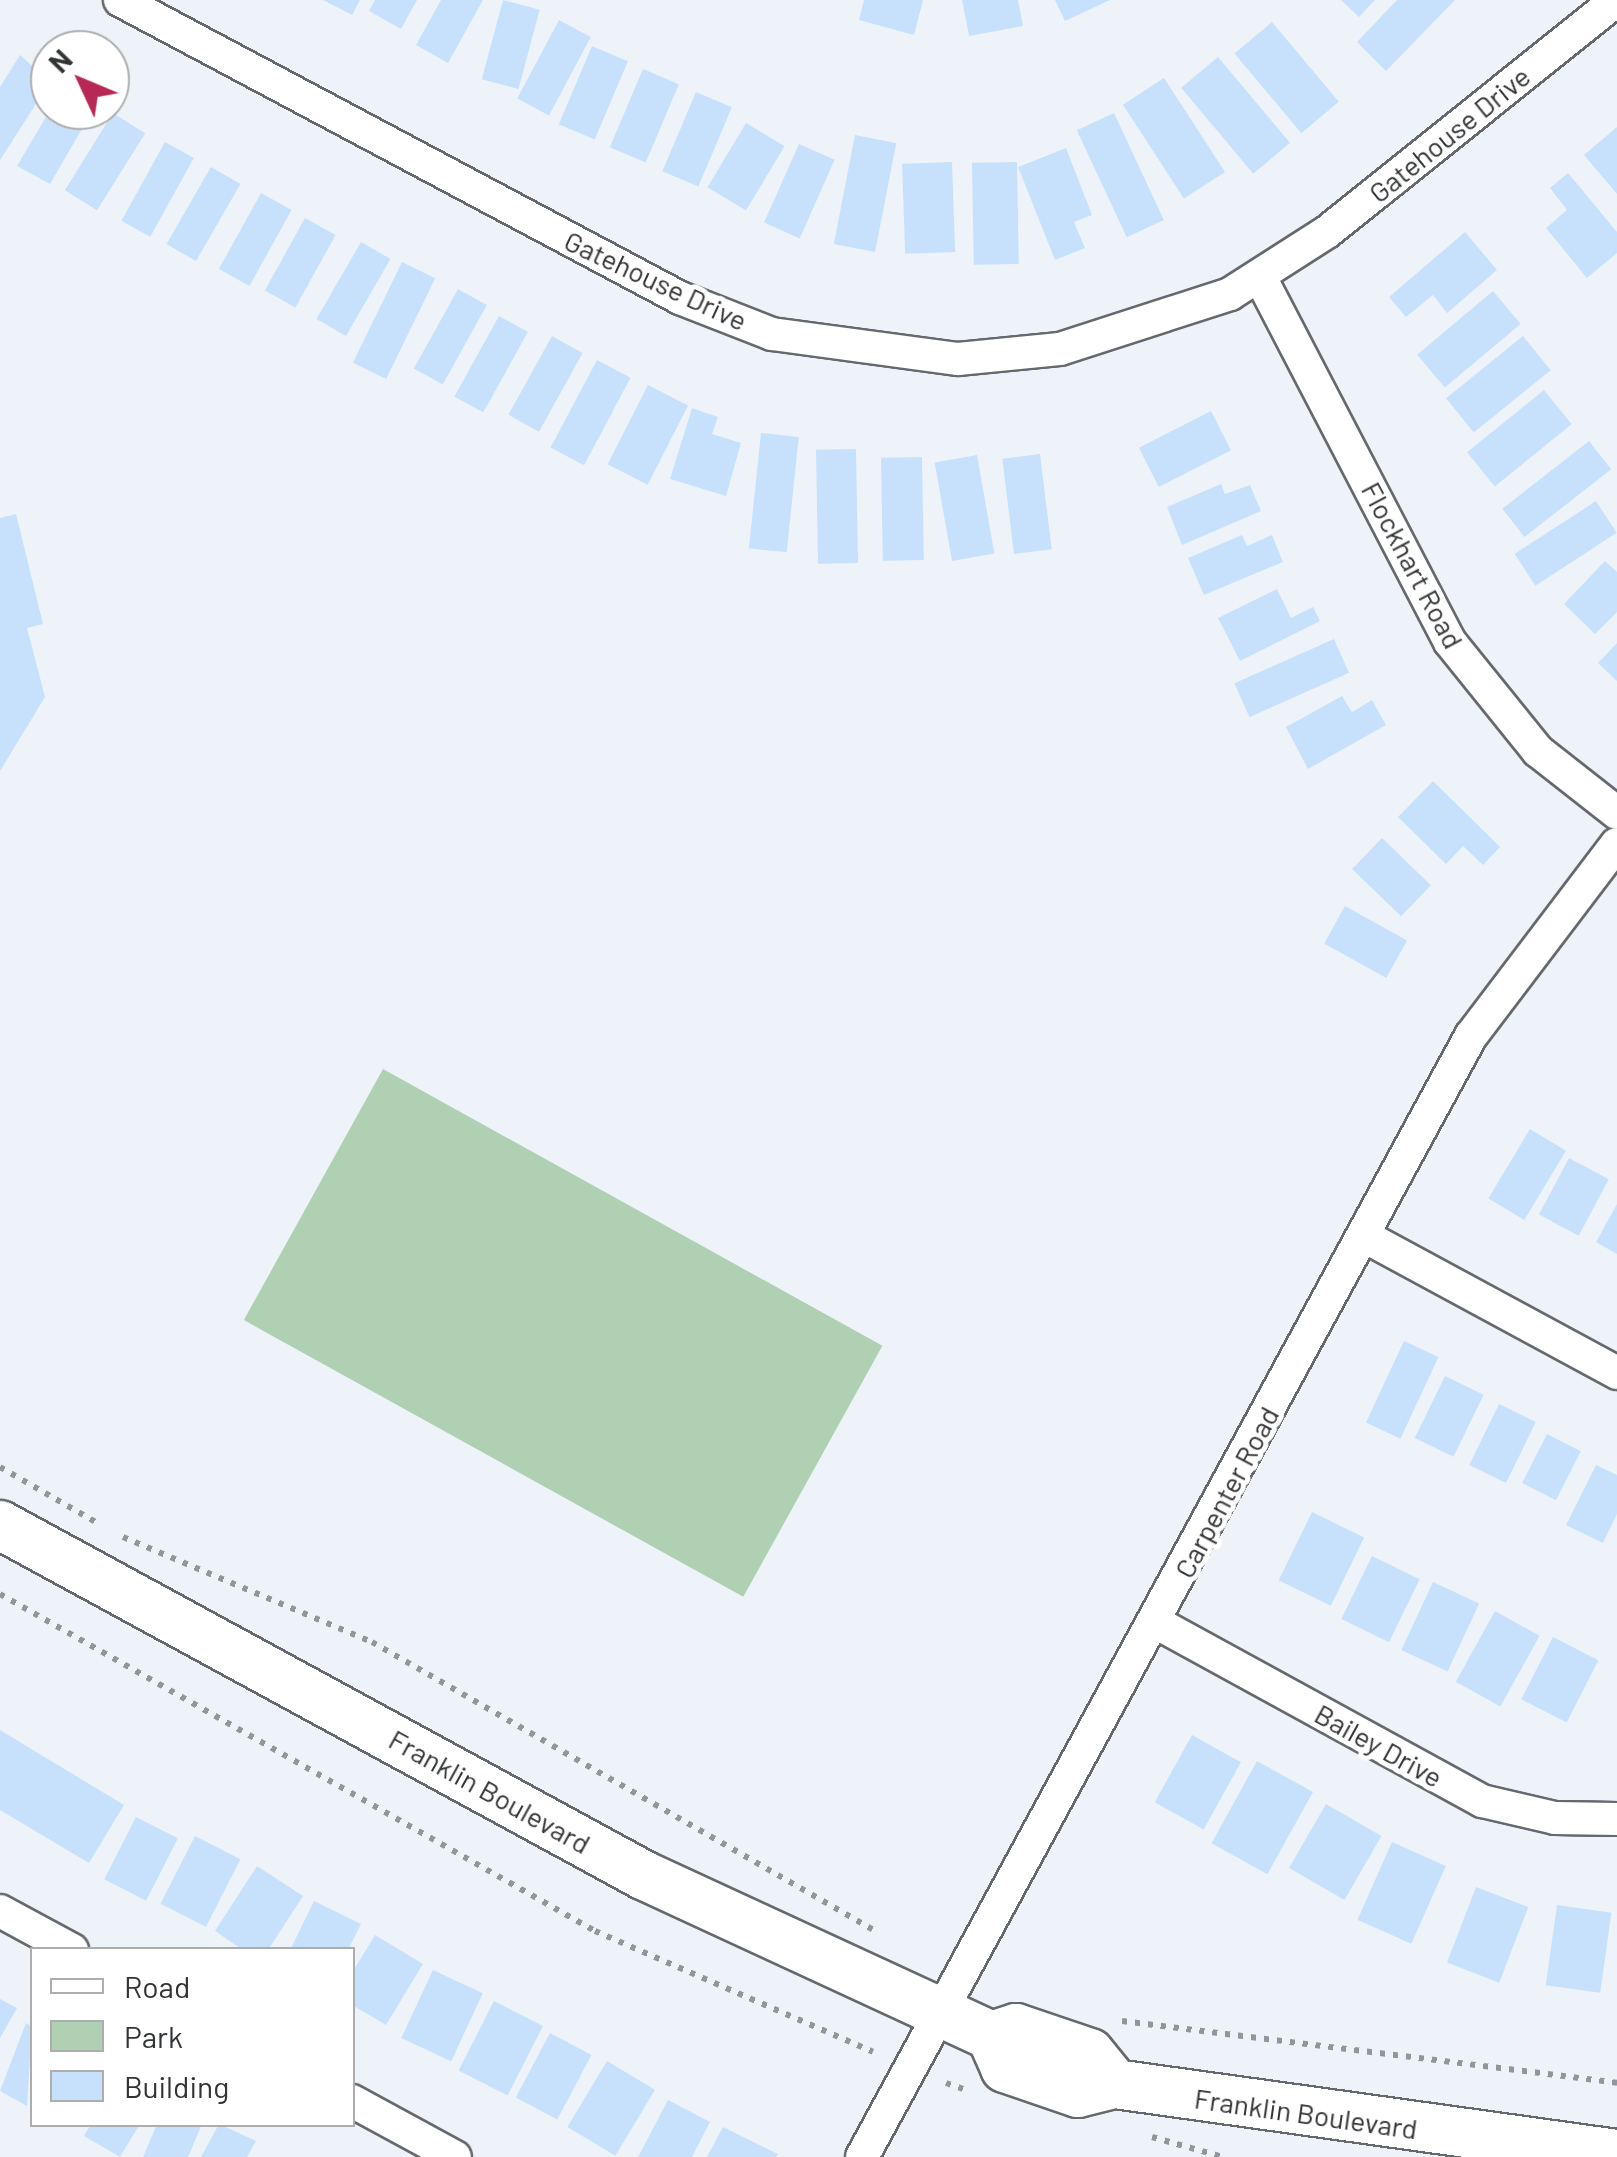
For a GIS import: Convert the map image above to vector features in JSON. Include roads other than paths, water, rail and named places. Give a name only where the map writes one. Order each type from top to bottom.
[{"type":"main road","name":"Franklin Boulevard","points":[[0,1525],[644,1875],[991,2036],[1016,2028],[1090,2053],[1115,2084],[1617,2154]]},
{"type":"street","name":"Gatehouse Drive","points":[[120,0],[680,298],[772,334],[958,359],[1060,349],[1164,319],[1260,277],[1577,12],[1617,0]]},
{"type":"street","name":"Flockhart Road","points":[[1260,277],[1450,642],[1538,751],[1617,813]]},
{"type":"street","name":"Carpenter Road","points":[[862,2157],[1471,1036],[1617,844]]},
{"type":"street","points":[[1364,1236],[1617,1373]]},
{"type":"street","name":"Bailey Drive","points":[[1156,1622],[1482,1801],[1554,1818],[1617,1819]]},
{"type":"street","points":[[0,1911],[66,1947]]},
{"type":"street","points":[[355,2103],[455,2157]]}]
